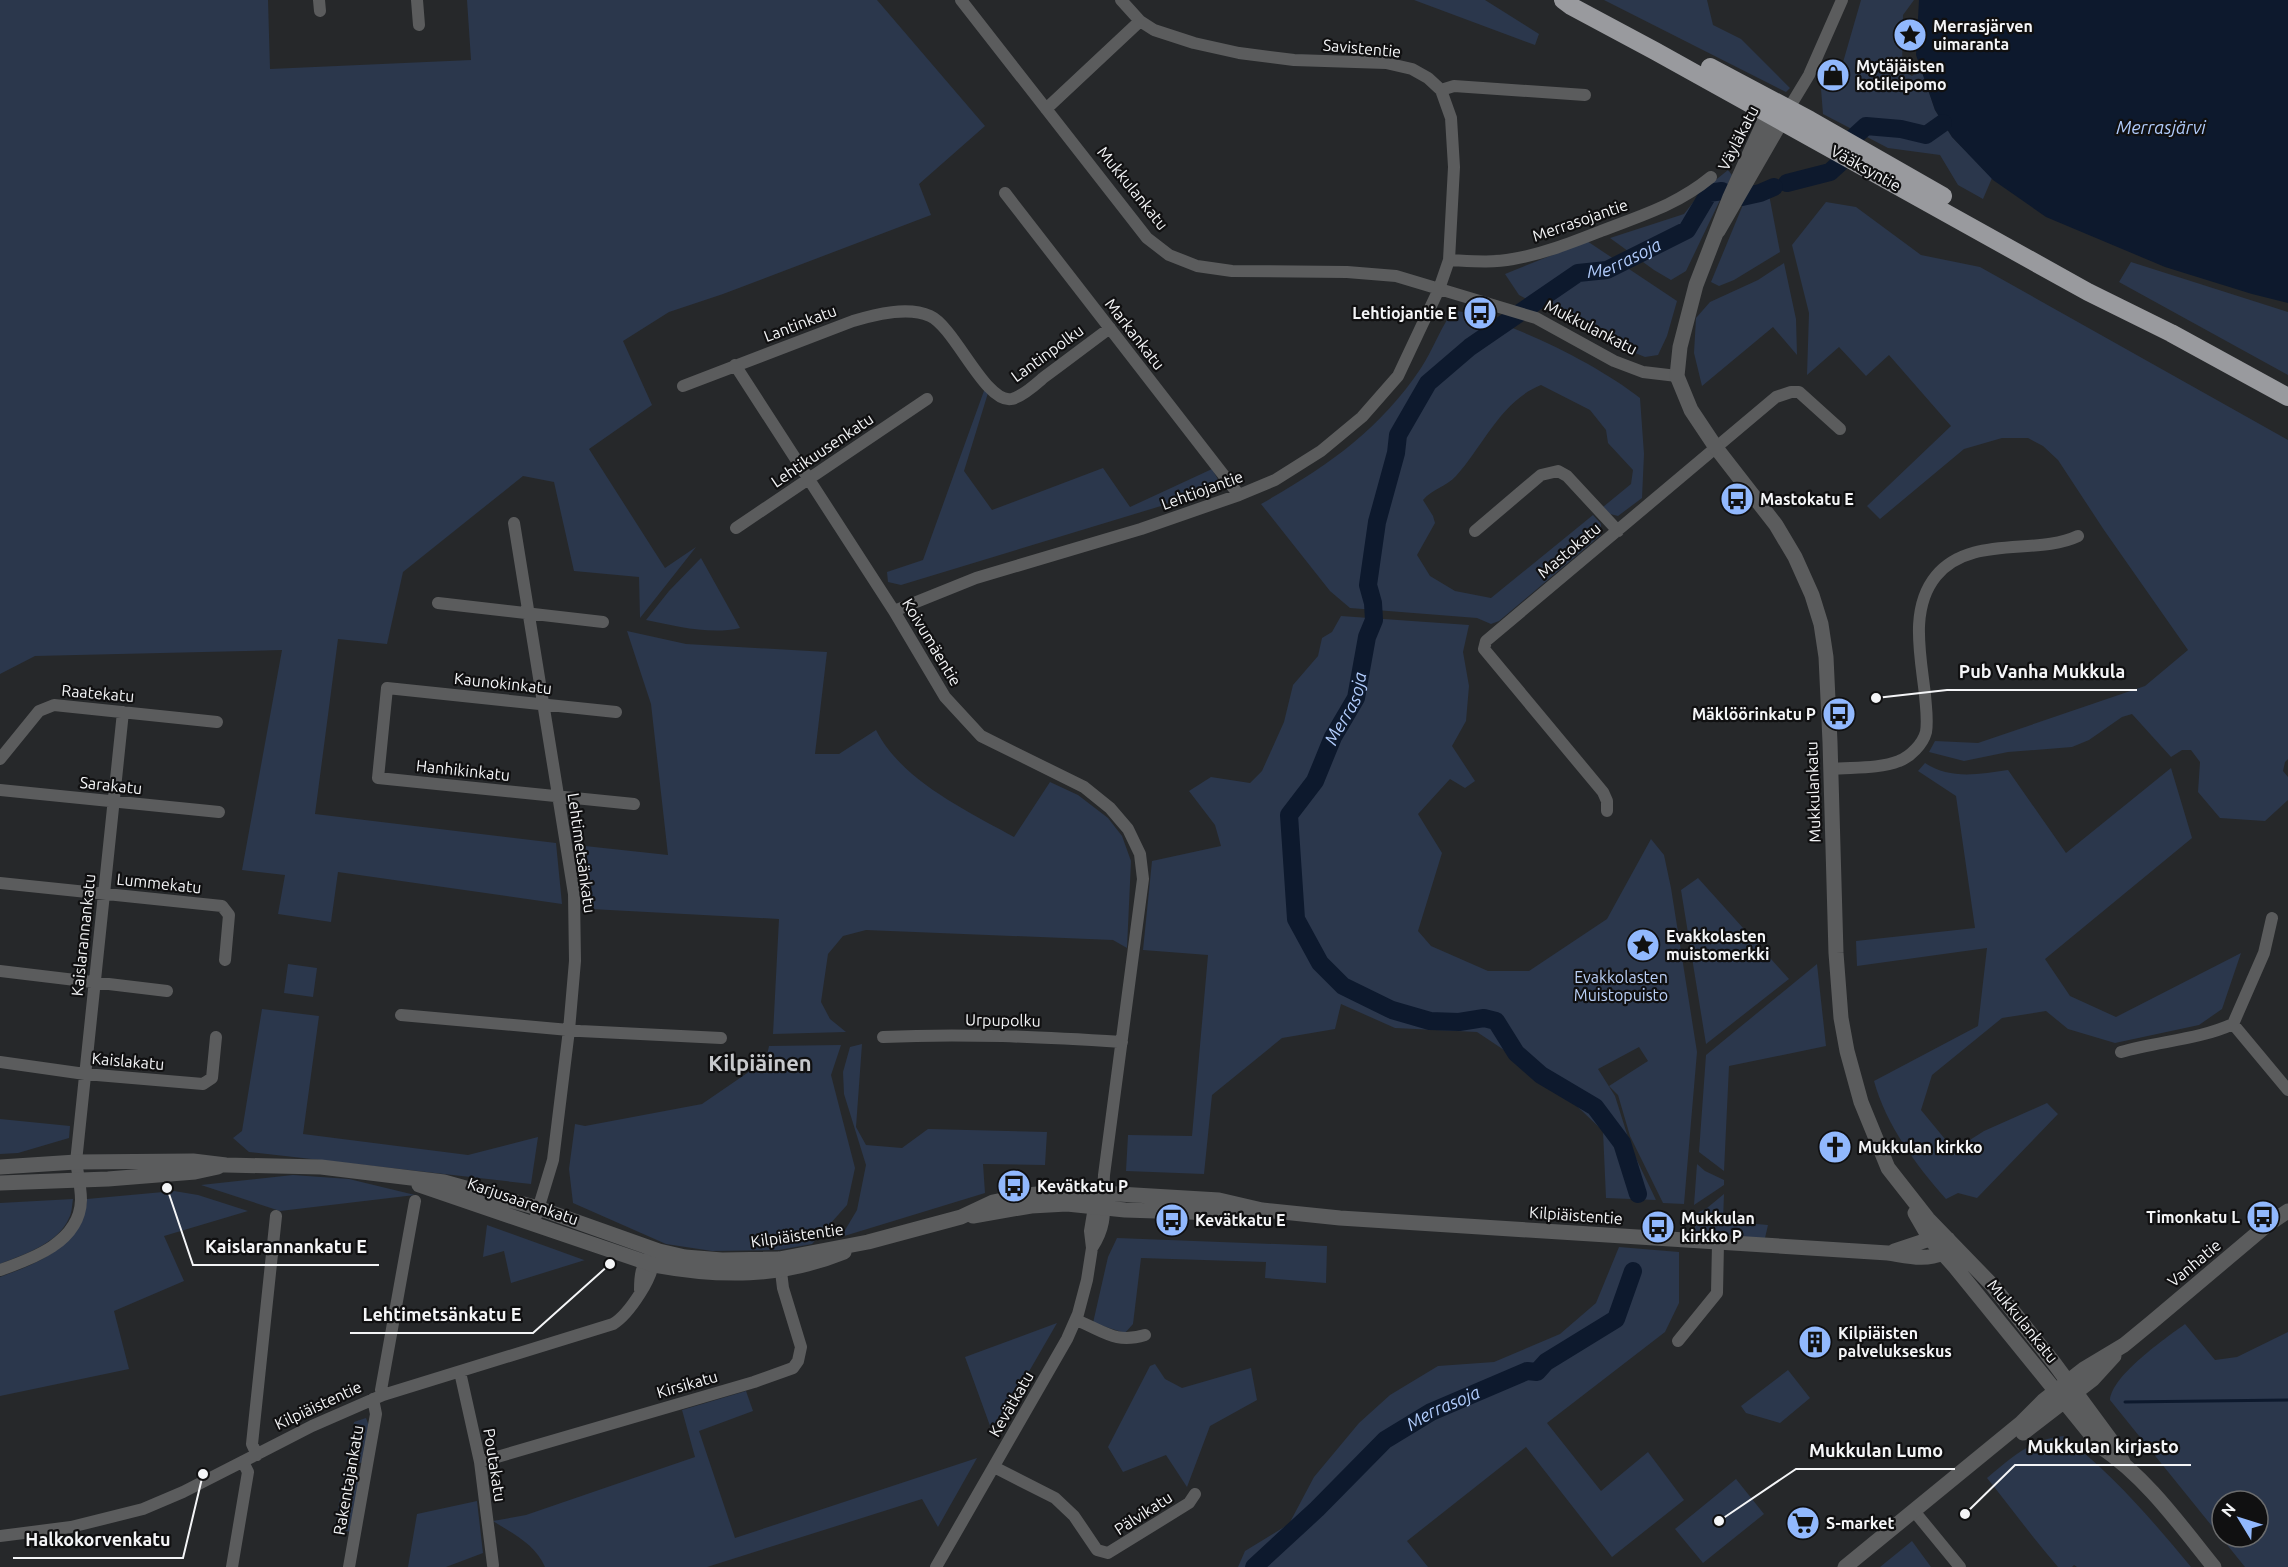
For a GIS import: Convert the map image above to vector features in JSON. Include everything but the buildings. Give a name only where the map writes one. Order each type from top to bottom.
[{"type":"highway","name":"Vääksyntie","points":[[1563,0],[1570,6],[1780,114],[2094,283],[2171,333],[2288,398]]},
{"type":"highway","name":"Vääksyntie","points":[[1582,0],[1780,114]]},
{"type":"street","points":[[417,0],[419,25]]},
{"type":"street","name":"Mukkulankatu","points":[[961,0],[1147,238],[1169,255],[1197,266],[1232,271],[1347,272],[1396,276],[1536,318],[1614,361],[1643,372],[1677,376],[1691,410],[1717,449],[1776,525],[1795,557],[1812,595],[1821,624],[1826,657],[1836,953],[1841,1018],[1847,1051],[1861,1102],[1888,1168],[1946,1246],[1993,1286],[2102,1447],[2123,1462],[2172,1514],[2214,1567]]},
{"type":"street","name":"Savistentie","points":[[1121,0],[1140,21],[1154,30],[1194,43],[1294,60],[1386,63],[1412,69],[1428,78],[1441,90]]},
{"type":"street","points":[[1780,114],[1813,69],[1842,0]]},
{"type":"street","points":[[1046,109],[1140,21]]},
{"type":"street","points":[[1439,290],[1449,260],[1454,167],[1451,118],[1441,90],[1454,86],[1585,95]]},
{"type":"street","name":"Väyläkatu","points":[[1677,376],[1680,347],[1689,308],[1747,157],[1780,114]]},
{"type":"street","name":"Merrasojantie","points":[[1449,260],[1486,262],[1515,259],[1567,244],[1666,206],[1691,194],[1712,177]]},
{"type":"street","name":"Markankatu","points":[[1005,193],[1239,495]]},
{"type":"street","name":"Lehtiojantie","points":[[894,610],[976,578],[1142,529],[1275,480],[1321,452],[1362,417],[1398,376],[1439,290]]},
{"type":"street","name":"Lantinkatu","points":[[683,386],[879,313],[907,312],[933,317]]},
{"type":"street","name":"Lantinpolku","points":[[933,317],[954,338],[974,371],[1003,398],[1012,399],[1029,389],[1110,328]]},
{"type":"street","name":"Koivumäentie","points":[[735,365],[894,610],[945,697],[981,736],[1084,787],[1110,808],[1128,829],[1140,854],[1143,879],[1103,1191]]},
{"type":"street","name":"Mastokatu","points":[[1607,811],[1607,801],[1603,792],[1484,649],[1484,645],[1492,635],[1776,398],[1791,392],[1799,392],[1840,429]]},
{"type":"street","name":"Lehtikuusenkatu","points":[[736,528],[927,399]]},
{"type":"street","points":[[1475,531],[1541,475],[1558,471],[1567,476],[1618,531]]},
{"type":"street","name":"Lehtimetsänkatu","points":[[514,523],[574,894],[575,961],[569,1030],[553,1161],[536,1215]]},
{"type":"street","points":[[1831,769],[1900,761],[1917,749],[1926,735],[1927,718],[1919,633],[1920,611],[1927,591],[1936,576],[1948,565],[1996,547],[2067,541],[2078,536]]},
{"type":"street","points":[[438,603],[603,622]]},
{"type":"street","name":"Kaunokinkatu","points":[[387,688],[616,712]]},
{"type":"street","name":"Hanhikinkatu","points":[[387,688],[378,778],[634,804]]},
{"type":"street","name":"Raatekatu","points":[[0,759],[39,711],[54,705],[217,722]]},
{"type":"street","name":"Kaislarannankatu","points":[[0,1270],[30,1260],[54,1246],[75,1221],[81,1201],[76,1162],[123,712]]},
{"type":"street","name":"Sarakatu","points":[[0,790],[219,812]]},
{"type":"street","name":"Lummekatu","points":[[0,883],[222,906],[229,915],[225,960]]},
{"type":"street","points":[[2121,1052],[2146,1044],[2210,1033],[2233,1024],[2264,952],[2272,918]]},
{"type":"street","points":[[0,971],[167,991]]},
{"type":"street","points":[[401,1015],[569,1030],[721,1038]]},
{"type":"street","points":[[2233,1024],[2288,1090]]},
{"type":"street","name":"Urpupolku","points":[[883,1037],[925,1035],[1048,1037],[1122,1042]]},
{"type":"street","name":"Kaislakatu","points":[[0,1062],[85,1074],[203,1084],[212,1078],[216,1037]]},
{"type":"street","name":"Karjusaarenkatu","points":[[0,1167],[76,1162],[193,1161],[226,1166],[321,1167],[389,1176],[536,1215],[651,1256]]},
{"type":"street","name":"Karjusaarenkatu","points":[[0,1183],[195,1173],[226,1166]]},
{"type":"street","name":"Kilpiäistentie","points":[[961,1217],[993,1202],[1027,1195],[1068,1191],[1103,1191],[1219,1200],[1262,1210],[1341,1218],[1888,1253],[1932,1258],[1946,1246]]},
{"type":"street","name":"Kevätkatu","points":[[936,1567],[1076,1320],[1087,1280],[1092,1248],[1090,1231],[1100,1208],[1103,1191]]},
{"type":"street","name":"Mukkulankatu","points":[[1907,1194],[1917,1219],[1930,1239],[1946,1246]]},
{"type":"street","name":"Rakentajankatu","points":[[349,1567],[415,1201]]},
{"type":"street","name":"Kilpiäistentie","points":[[0,1536],[71,1527],[143,1509],[183,1492],[312,1426],[378,1397],[613,1324],[629,1311],[640,1290],[640,1274],[651,1256],[722,1275],[780,1264],[824,1260],[868,1242],[961,1217],[1031,1206],[1067,1204],[1100,1208],[1217,1213],[1262,1210]]},
{"type":"street","name":"Vanhatie","points":[[1916,1514],[2021,1423],[2066,1392],[2092,1363],[2124,1345],[2268,1225],[2288,1211]]},
{"type":"street","points":[[257,1455],[252,1444],[276,1216]]},
{"type":"street","name":"Kilpiäistentie","points":[[1888,1253],[1930,1239]]},
{"type":"street","points":[[1678,1341],[1717,1293],[1718,1243]]},
{"type":"street","name":"Kirsikatu","points":[[480,1462],[754,1382],[793,1368],[798,1361],[801,1347],[783,1288],[780,1264]]},
{"type":"street","points":[[1076,1320],[1114,1337],[1129,1340],[1145,1335]]},
{"type":"street","name":"Poutakatu","points":[[460,1372],[480,1462],[493,1565]]},
{"type":"street","points":[[232,1567],[248,1472],[243,1462]]},
{"type":"street","name":"Pälvikatu","points":[[994,1467],[1055,1498],[1074,1516],[1097,1551],[1108,1553],[1189,1503],[1195,1494]]},
{"type":"street","points":[[1845,1567],[1916,1514]]},
{"type":"street","points":[[1858,1567],[1916,1514]]},
{"type":"street","points":[[1916,1514],[1959,1567]]},
{"type":"green space","points":[[0,0],[268,0],[270,69],[471,60],[467,0],[877,0],[985,126],[919,184],[931,215],[723,294],[669,312],[623,341],[652,405],[589,449],[665,568],[696,547],[640,618],[639,577],[574,571],[554,482],[523,476],[403,572],[387,644],[338,639],[315,814],[556,843],[562,904],[338,872],[331,922],[278,914],[285,875],[242,870],[282,650],[35,656],[0,674]]},
{"type":"green space","points":[[1414,0],[1485,0],[1539,34],[1535,45]]},
{"type":"green space","points":[[1604,0],[1707,0],[1713,25],[1741,39],[1790,88],[1786,92]]},
{"type":"green space","points":[[1861,0],[1914,0],[1903,15],[1902,69],[1912,76],[1921,68],[1935,110],[1952,137],[1992,178],[1983,199],[1958,185],[1940,155],[1888,148],[1823,114],[1821,89],[1835,90]]},
{"type":"green space","points":[[1728,170],[1732,175],[1686,271],[1671,280],[1610,238],[1684,214],[1702,191]]},
{"type":"green space","points":[[1767,184],[1780,252],[1734,280],[1719,286],[1711,282],[1747,195]]},
{"type":"green space","points":[[1826,202],[1856,207],[1921,255],[1980,267],[2288,440],[2288,759],[2283,771],[2288,777],[2288,800],[2265,821],[2220,818],[2198,792],[2200,762],[2191,750],[2182,750],[2171,757],[2132,714],[2122,717],[2089,740],[2072,747],[2008,752],[1964,761],[1929,752],[1935,741],[1978,743],[2145,686],[2188,650],[2058,460],[2043,446],[2028,438],[2002,438],[1964,449],[1880,519],[1867,506],[1951,426],[1889,355],[1866,376],[1839,347],[1807,375],[1809,313],[1792,245]]},
{"type":"green space","points":[[1587,241],[1677,301],[1667,336],[1658,355],[1645,357],[1606,341],[1519,295],[1505,274]]},
{"type":"green space","points":[[2131,262],[2288,312],[2288,375],[2119,282]]},
{"type":"green space","points":[[1784,263],[1796,319],[1797,355],[1773,327],[1702,386],[1694,353],[1696,318],[1710,302],[1758,280]]},
{"type":"green space","points":[[1458,311],[1504,325],[1553,346],[1600,371],[1640,398],[1644,454],[1642,498],[1618,516],[1610,514],[1603,507],[1631,484],[1633,470],[1608,443],[1606,430],[1590,410],[1541,385],[1527,392],[1515,402],[1494,425],[1456,476],[1423,500],[1435,523],[1417,555],[1430,576],[1455,591],[1491,598],[1593,515],[1601,524],[1601,535],[1499,621],[1491,624],[1477,618],[1350,608],[1330,591],[1261,504],[1308,476],[1350,446],[1369,429],[1405,390],[1425,362],[1450,315]]},
{"type":"green space","points":[[985,388],[988,393],[964,471],[992,510],[1103,468],[1130,507],[1212,469],[1220,483],[1161,506],[901,585],[888,582],[887,572],[923,560]]},
{"type":"green space","points":[[701,558],[740,628],[705,630],[646,620],[669,591]]},
{"type":"green space","name":"Evakkolasten Muistopuisto","points":[[1341,616],[1469,625],[1463,652],[1469,686],[1466,721],[1452,746],[1475,781],[1465,788],[1450,779],[1418,814],[1442,853],[1418,931],[1431,946],[1488,971],[1529,971],[1607,919],[1651,839],[1664,855],[1697,1052],[1684,1204],[1663,1203],[1630,1136],[1618,1095],[1609,1086],[1648,1061],[1639,1047],[1598,1069],[1615,1096],[1632,1150],[1656,1200],[1606,1198],[1603,1131],[1559,1089],[1536,1077],[1510,1054],[1477,1032],[1395,1028],[1341,1004],[1335,1029],[1282,1038],[1212,1095],[1204,1174],[1126,1171],[1128,1135],[1192,1136],[1208,955],[1143,950],[1152,861],[1221,846],[1215,825],[1189,791],[1211,777],[1250,783],[1262,771],[1284,722],[1293,685],[1318,656],[1322,638],[1332,632]]},
{"type":"green space","points":[[627,631],[686,644],[827,652],[815,754],[839,754],[876,730],[887,748],[918,779],[956,805],[1014,837],[1050,782],[1078,795],[1108,818],[1122,836],[1131,861],[1127,948],[1113,940],[866,930],[843,936],[828,954],[821,1002],[830,1019],[846,1032],[773,1034],[779,919],[591,909],[585,846],[668,855],[651,704]]},
{"type":"green space","points":[[1925,763],[1955,774],[2008,770],[2066,853],[2171,768],[2192,838],[2045,959],[2070,996],[2116,1017],[2241,953],[2222,1009],[2199,1025],[2115,1043],[2068,1029],[2046,1011],[2002,1018],[1932,1075],[1921,1110],[1954,1150],[1984,1131],[2047,1103],[2058,1114],[1977,1198],[1958,1193],[1946,1199],[1903,1144],[1886,1113],[1874,1081],[1978,1026],[1987,948],[1857,966],[1856,941],[1975,928],[1956,796],[1918,771]]},
{"type":"green space","points":[[1698,878],[1789,979],[1706,1044],[1681,890]]},
{"type":"green space","points":[[288,964],[317,968],[313,997],[284,993]]},
{"type":"green space","points":[[1817,964],[1826,1046],[1729,1066],[1724,1171],[1699,1152],[1706,1055]]},
{"type":"green space","points":[[262,1009],[319,1016],[303,1134],[468,1155],[538,1137],[531,1184],[249,1152],[233,1138],[242,1131]]},
{"type":"green space","points":[[862,1044],[856,1127],[866,1145],[902,1148],[928,1129],[1047,1132],[1045,1165],[983,1164],[985,1193],[841,1237],[857,1210],[866,1165],[844,1094],[843,1072],[850,1047]]},
{"type":"green space","points":[[841,1045],[831,1075],[855,1168],[847,1205],[812,1244],[779,1250],[712,1251],[666,1244],[573,1203],[569,1169],[575,1124],[585,1126],[702,1104],[766,1060],[769,1046]]},
{"type":"green space","points":[[0,1119],[70,1126],[69,1138],[18,1153],[0,1154]]},
{"type":"green space","points":[[1697,1164],[1705,1171],[1724,1180],[1724,1185],[1694,1205]]},
{"type":"green space","points":[[293,1175],[349,1179],[415,1195],[280,1211],[201,1185]]},
{"type":"green space","points":[[174,1191],[198,1195],[248,1211],[164,1236],[184,1281],[114,1311],[129,1369],[0,1396],[0,1277],[57,1250],[77,1229],[84,1215],[87,1199]]},
{"type":"green space","points":[[1724,1194],[1723,1221],[1768,1225],[1765,1238],[1695,1234],[1695,1214],[1707,1208]]},
{"type":"green space","points":[[73,1199],[70,1216],[57,1235],[39,1247],[0,1264],[0,1203]]},
{"type":"green space","points":[[487,1225],[585,1260],[511,1283],[504,1251],[483,1257]]},
{"type":"green space","points":[[1117,1238],[1327,1246],[1326,1283],[1265,1278],[1266,1262],[1141,1258],[1133,1324],[1125,1333],[1093,1323],[1108,1257]]},
{"type":"green space","points":[[1619,1247],[1679,1252],[1679,1303],[1665,1332],[1547,1423],[1601,1491],[1648,1452],[1684,1500],[1612,1557],[1526,1447],[1407,1541],[1428,1567],[1238,1567],[1245,1551],[1289,1524],[1314,1477],[1359,1423],[1390,1395],[1438,1366],[1494,1362],[1560,1334],[1596,1303]]},
{"type":"green space","points":[[1057,1323],[993,1434],[965,1357]]},
{"type":"green space","points":[[2185,1324],[2215,1360],[2237,1357],[2288,1332],[2288,1567],[2245,1567],[2230,1549],[2270,1549],[2270,1489],[2210,1489],[2210,1524],[2110,1400],[2120,1380],[2153,1348]]},
{"type":"green space","points":[[1155,1364],[1165,1379],[1182,1388],[1251,1368],[1257,1400],[1210,1426],[1187,1487],[1166,1455],[1123,1472],[1108,1447],[1150,1366]]},
{"type":"green space","points":[[1788,1370],[1810,1398],[1780,1423],[1746,1413],[1741,1406]]},
{"type":"green space","points":[[746,1391],[753,1411],[699,1431],[735,1538],[977,1458],[938,1527],[922,1499],[707,1567],[545,1567],[529,1546],[493,1521],[526,1515],[695,1457],[682,1410]]},
{"type":"green space","points":[[366,1418],[370,1429],[364,1463],[346,1462],[354,1422]]},
{"type":"green space","points":[[2063,1436],[2115,1481],[2191,1567],[2077,1567],[2074,1565],[2058,1567],[1987,1478],[2031,1445]]},
{"type":"green space","points":[[345,1471],[362,1474],[350,1532],[335,1527]]},
{"type":"green space","points":[[1736,1479],[1764,1514],[1703,1563],[1675,1529]]},
{"type":"green space","points":[[477,1501],[483,1553],[446,1567],[408,1567],[417,1514]]},
{"type":"green space","points":[[1912,1541],[1931,1567],[1880,1567]]},
{"type":"water","name":"Merrasjärvi","points":[[1919,0],[2288,0],[2288,303],[2165,267],[2046,217],[1993,180],[1952,137],[1935,110],[1916,55]]},
{"type":"waterway","name":"Merrasoja","points":[[1854,137],[1866,126],[1901,129],[1926,135],[1943,123]]},
{"type":"waterway","name":"Merrasoja","points":[[1787,183],[1830,172],[1841,162]]},
{"type":"waterway","name":"Merrasoja","points":[[1742,197],[1774,187]]},
{"type":"waterway","name":"Merrasoja","points":[[1638,1194],[1622,1143],[1595,1107],[1541,1075],[1516,1053],[1496,1021],[1484,1018],[1459,1022],[1430,1021],[1392,1010],[1343,986],[1320,963],[1296,919],[1289,815],[1315,781],[1333,737],[1356,698],[1367,637],[1374,620],[1373,603],[1368,585],[1377,522],[1396,453],[1398,435],[1428,383],[1470,347],[1578,273],[1607,270],[1687,230],[1709,193],[1722,191]]},
{"type":"waterway","name":"Merrasoja","points":[[1254,1567],[1317,1509],[1385,1440],[1431,1412],[1527,1371],[1537,1372],[1546,1362],[1616,1319],[1633,1271]]},
{"type":"waterway","points":[[2125,1402],[2288,1400]]},
{"type":"place","name":"Merrasjärven uimaranta","points":[[1910,35]]},
{"type":"place","name":"Mytäjäisten kotileipomo","points":[[1833,75]]},
{"type":"place","name":"Lehtiojantie E","points":[[1480,313]]},
{"type":"place","name":"Mastokatu E","points":[[1737,499]]},
{"type":"place","name":"Pub Vanha Mukkula","points":[[1876,698]]},
{"type":"place","name":"Mäklöörinkatu P","points":[[1839,714]]},
{"type":"place","name":"Evakkolasten muistomerkki","points":[[1643,945]]},
{"type":"place","name":"Mukkulan kirkko","points":[[1835,1147]]},
{"type":"place","name":"Kevätkatu P","points":[[1014,1186]]},
{"type":"place","name":"Kaislarannankatu E","points":[[167,1188]]},
{"type":"place","name":"Timonkatu L","points":[[2263,1217]]},
{"type":"place","name":"Kevätkatu E","points":[[1172,1220]]},
{"type":"place","name":"Mukkulan kirkko P","points":[[1658,1227]]},
{"type":"place","name":"Lehtimetsänkatu E","points":[[610,1264]]},
{"type":"place","name":"Kilpiäisten palvelukseskus","points":[[1815,1342]]},
{"type":"place","name":"Halkokorvenkatu","points":[[203,1474]]},
{"type":"place","name":"Mukkulan kirjasto","points":[[1965,1514]]},
{"type":"place","name":"Mukkulan Lumo","points":[[1719,1521]]},
{"type":"place","name":"S-market","points":[[1803,1523]]},
{"type":"district","name":"Kilpiäinen","points":[[760,1063]]}]
